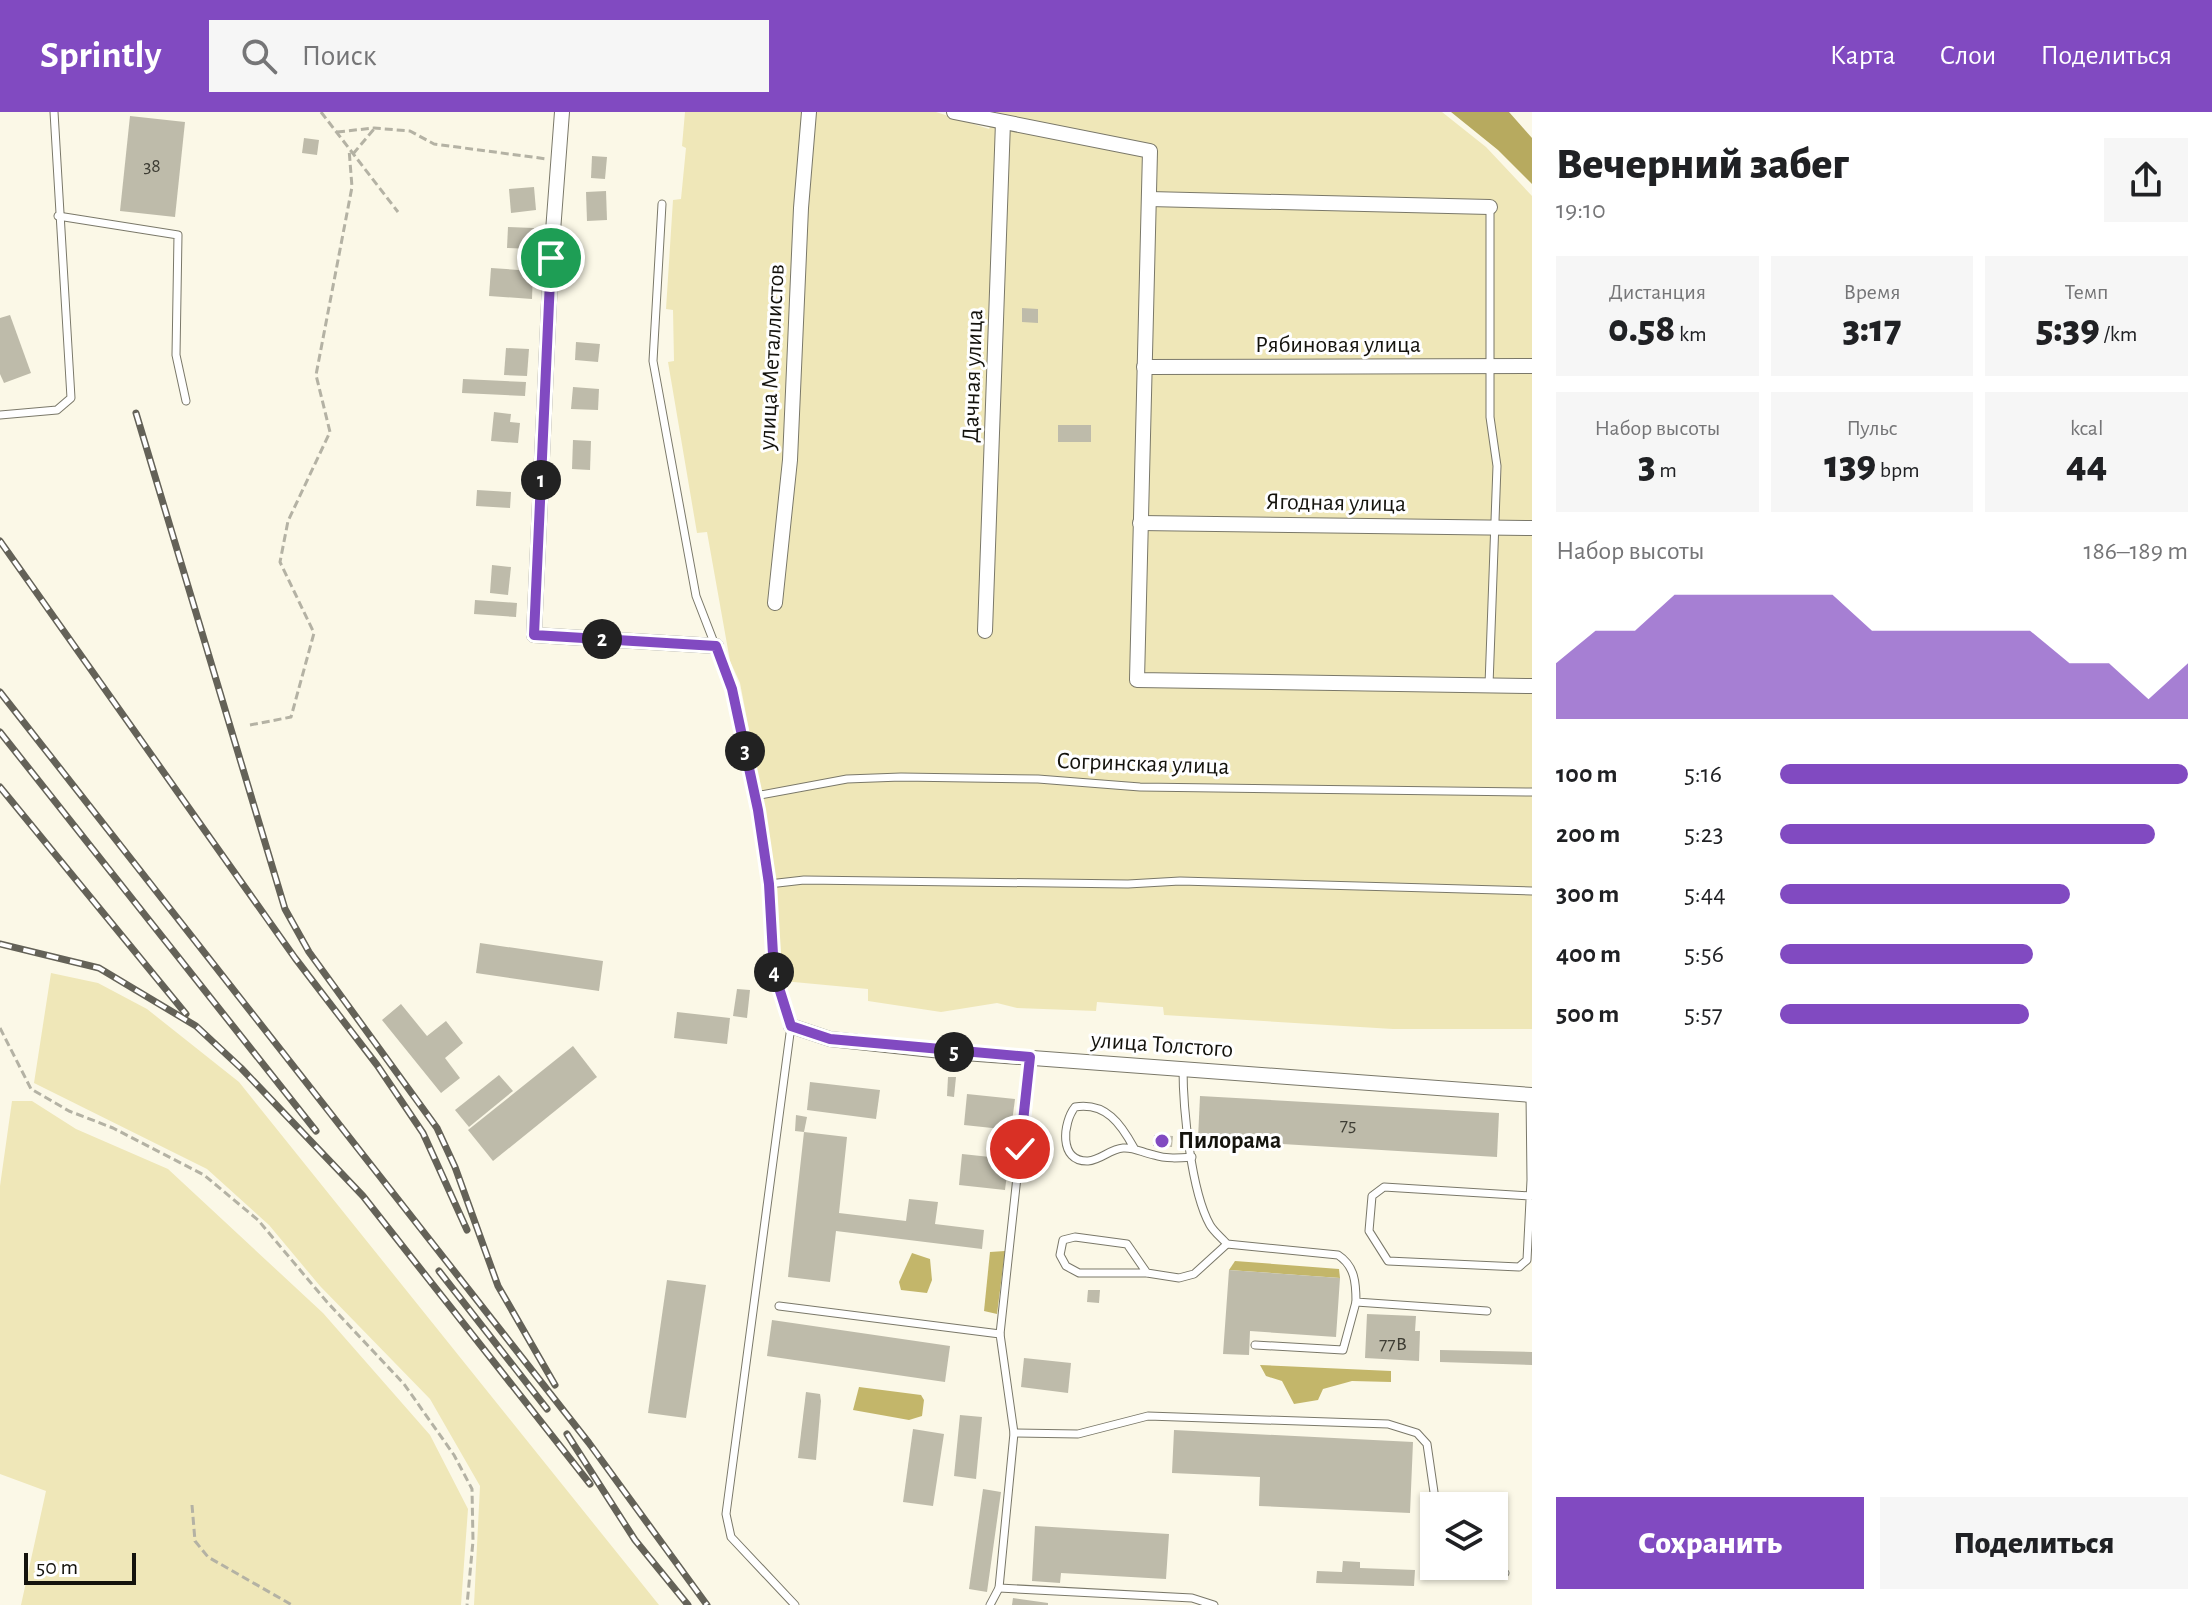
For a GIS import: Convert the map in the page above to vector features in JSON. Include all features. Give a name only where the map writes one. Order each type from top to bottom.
[{"type":"street","points":[[562,112],[534,635],[716,646]]},
{"type":"street","name":"улица Металлистов","points":[[775,603],[790,460],[801,208],[809,112]]},
{"type":"street","points":[[962,113],[1150,151],[1137,680],[1532,686]]},
{"type":"street","name":"Дачная улица","points":[[985,631],[1003,122]]},
{"type":"street","points":[[1149,199],[1490,207]]},
{"type":"street","name":"Рябиновая улица","points":[[1144,367],[1532,366]]},
{"type":"street","name":"Ягодная улица","points":[[1140,523],[1532,528]]},
{"type":"street","name":"улица Толстого","points":[[791,1026],[830,1039],[1531,1095]]},
{"type":"lane","points":[[0,415],[57,410],[71,398],[54,112]]},
{"type":"lane","points":[[662,204],[653,361],[696,596],[732,689],[755,796],[769,884],[774,972],[791,1026],[726,1514],[731,1537],[795,1605]]},
{"type":"lane","points":[[1489,685],[1497,466],[1490,417],[1490,207]]},
{"type":"lane","points":[[58,216],[178,235],[176,355],[186,401]]},
{"type":"lane","name":"Согринская улица","points":[[755,796],[847,779],[901,777],[1038,779],[1140,787],[1532,792]]},
{"type":"lane","points":[[769,884],[804,880],[1128,884],[1180,881],[1532,891]]},
{"type":"lane","points":[[990,1605],[999,1588],[1014,1433],[1000,1334],[1030,1057]]},
{"type":"lane","points":[[1183,1068],[1183,1099],[1192,1157],[1210,1226],[1227,1244],[1338,1255],[1347,1261],[1356,1279],[1356,1302],[1343,1350],[1255,1345]]},
{"type":"lane","points":[[1530,1196],[1384,1187],[1372,1196],[1369,1231],[1388,1261],[1519,1267],[1527,1260],[1530,1196],[1531,1095]]},
{"type":"lane","points":[[1134,1148],[1122,1126],[1105,1110],[1086,1105],[1075,1107],[1065,1118],[1065,1139],[1072,1155],[1080,1160],[1090,1161],[1112,1150],[1134,1148],[1156,1156],[1192,1157]]},
{"type":"lane","points":[[1147,1273],[1127,1244],[1075,1237],[1063,1240],[1060,1255],[1066,1266],[1079,1273],[1147,1273],[1179,1278],[1194,1274],[1227,1244]]},
{"type":"lane","points":[[1356,1302],[1487,1311]]},
{"type":"lane","points":[[779,1306],[1000,1334]]},
{"type":"lane","points":[[1014,1433],[1078,1434],[1148,1416],[1388,1424],[1417,1433],[1427,1444],[1434,1492]]},
{"type":"lane","points":[[999,1588],[1192,1598],[1214,1605]]},
{"type":"lane","points":[[1084,1605],[1085,1594]]},
{"type":"path","points":[[321,112],[398,212]]},
{"type":"path","points":[[337,132],[374,128],[410,131],[434,144],[558,160]]},
{"type":"path","points":[[353,154],[374,128]]},
{"type":"path","points":[[250,725],[291,717],[314,633],[280,562],[288,521],[330,432],[316,375],[352,187],[349,149]]},
{"type":"path","points":[[0,1028],[31,1089],[69,1111],[113,1128],[204,1175],[258,1220],[327,1302],[404,1384],[454,1455],[472,1489],[473,1541],[467,1605]]},
{"type":"path","points":[[192,1505],[195,1541],[208,1557],[292,1605]]},
{"type":"shaded area","points":[[685,112],[936,112],[989,129],[997,112],[1442,112],[1486,147],[1532,196],[1532,1029],[1393,1029],[1164,1015],[1163,1007],[1097,1002],[1096,1011],[1017,1008],[997,1003],[941,1012],[868,1001],[868,989],[783,981],[760,787],[740,683],[730,661],[707,532],[697,533],[668,362],[674,361],[673,310],[666,309],[673,200],[681,199],[686,148],[682,146]]},
{"type":"shaded area","points":[[1451,112],[1509,112],[1532,138],[1532,184],[1498,150]]},
{"type":"shaded area","points":[[51,973],[98,983],[147,1009],[239,1082],[659,1605],[474,1605],[480,1486],[430,1399],[320,1286],[269,1225],[207,1169],[34,1083]]},
{"type":"shaded area","points":[[12,1101],[32,1101],[76,1129],[168,1169],[323,1313],[430,1435],[468,1509],[461,1605],[21,1605],[46,1491],[0,1474],[0,1186]]},
{"type":"shaded area","points":[[1005,1251],[997,1314],[984,1311],[990,1252]]},
{"type":"shaded area","points":[[912,1253],[930,1259],[932,1280],[927,1293],[901,1290],[899,1282]]},
{"type":"shaded area","points":[[1235,1261],[1339,1269],[1340,1278],[1229,1270]]},
{"type":"shaded area","points":[[1260,1365],[1391,1371],[1391,1382],[1352,1381],[1323,1389],[1318,1400],[1294,1404],[1282,1381],[1266,1376]]},
{"type":"shaded area","points":[[859,1387],[921,1395],[924,1400],[922,1416],[909,1420],[853,1410]]},
{"type":"building","points":[[130,116],[185,122],[175,217],[120,211]]},
{"type":"building","points":[[304,138],[319,140],[317,155],[302,153]]},
{"type":"building","points":[[592,156],[607,157],[605,179],[591,178]]},
{"type":"building","points":[[534,187],[536,210],[511,213],[509,189]]},
{"type":"building","points":[[606,191],[607,220],[587,221],[586,192]]},
{"type":"building","points":[[508,227],[534,228],[532,249],[507,248]]},
{"type":"building","points":[[491,268],[533,271],[532,299],[489,296]]},
{"type":"building","points":[[1022,308],[1038,309],[1038,323],[1022,322]]},
{"type":"building","points":[[10,315],[31,373],[4,383],[0,374],[0,318]]},
{"type":"building","points":[[576,342],[600,344],[598,362],[575,360]]},
{"type":"building","points":[[506,348],[529,349],[527,376],[504,375]]},
{"type":"building","points":[[463,379],[526,382],[525,396],[462,393]]},
{"type":"building","points":[[573,387],[599,389],[598,410],[571,409]]},
{"type":"building","points":[[494,412],[511,414],[510,422],[520,423],[518,443],[491,441]]},
{"type":"building","points":[[1058,425],[1091,425],[1091,442],[1058,442]]},
{"type":"building","points":[[573,440],[591,441],[590,470],[572,469]]},
{"type":"building","points":[[477,490],[511,492],[510,508],[476,506]]},
{"type":"building","points":[[492,565],[511,567],[508,595],[490,593]]},
{"type":"building","points":[[475,600],[517,603],[516,617],[474,614]]},
{"type":"building","points":[[480,943],[603,961],[599,991],[476,973]]},
{"type":"building","points":[[737,989],[750,990],[747,1018],[733,1016]]},
{"type":"building","points":[[401,1004],[427,1036],[446,1021],[463,1043],[445,1058],[460,1078],[441,1093],[382,1020]]},
{"type":"building","points":[[677,1012],[730,1018],[727,1044],[674,1038]]},
{"type":"building","points":[[573,1046],[597,1077],[493,1161],[468,1130]]},
{"type":"building","points":[[499,1075],[513,1091],[469,1127],[455,1110]]},
{"type":"building","points":[[948,1077],[956,1077],[954,1097],[947,1096]]},
{"type":"building","points":[[810,1082],[880,1090],[876,1119],[807,1110]]},
{"type":"building","points":[[967,1094],[1015,1099],[1011,1130],[964,1125]]},
{"type":"building","points":[[1200,1096],[1499,1113],[1497,1157],[1198,1139]]},
{"type":"building","points":[[796,1115],[807,1117],[804,1132],[795,1131]]},
{"type":"building","points":[[804,1132],[847,1137],[839,1213],[906,1221],[909,1199],[938,1202],[935,1224],[984,1230],[982,1249],[836,1231],[830,1282],[788,1277]]},
{"type":"building","points":[[1154,1135],[1173,1136],[1172,1147],[1153,1146]]},
{"type":"building","points":[[962,1154],[1009,1159],[1005,1190],[959,1185]]},
{"type":"building","points":[[1229,1270],[1340,1278],[1336,1337],[1250,1331],[1249,1355],[1223,1354]]},
{"type":"building","points":[[667,1280],[706,1285],[686,1418],[648,1413]]},
{"type":"building","points":[[1088,1290],[1100,1290],[1099,1303],[1087,1302]]},
{"type":"building","points":[[1367,1314],[1416,1316],[1415,1331],[1420,1331],[1419,1361],[1365,1358]]},
{"type":"building","points":[[772,1320],[950,1346],[945,1382],[767,1356]]},
{"type":"building","points":[[1440,1350],[1532,1352],[1532,1365],[1440,1362]]},
{"type":"building","points":[[1024,1358],[1071,1363],[1068,1393],[1021,1387]]},
{"type":"building","points":[[806,1392],[820,1394],[816,1460],[798,1458]]},
{"type":"building","points":[[960,1415],[982,1417],[976,1479],[954,1476]]},
{"type":"building","points":[[913,1429],[944,1434],[933,1506],[903,1502]]},
{"type":"building","points":[[1174,1430],[1413,1442],[1410,1513],[1259,1506],[1260,1477],[1172,1473]]},
{"type":"building","points":[[983,1489],[1001,1492],[987,1592],[969,1589]]},
{"type":"building","points":[[1035,1526],[1169,1534],[1166,1579],[1061,1573],[1060,1583],[1032,1581]]},
{"type":"building","points":[[1343,1561],[1360,1562],[1360,1568],[1415,1570],[1414,1586],[1316,1583],[1317,1571],[1342,1572]]},
{"type":"building","points":[[1013,1598],[1048,1603],[1048,1605],[1012,1605]]},
{"type":"railway","points":[[136,413],[285,909],[309,952],[437,1128],[455,1167],[498,1286],[555,1385]]},
{"type":"railway","points":[[0,541],[295,958],[377,1065],[423,1133],[467,1230]]},
{"type":"railway","points":[[0,692],[589,1443],[707,1605]]},
{"type":"railway","points":[[0,732],[316,1131]]},
{"type":"railway","points":[[0,787],[186,1014]]},
{"type":"railway","points":[[0,944],[99,968],[196,1026],[241,1068],[363,1196],[590,1484]]},
{"type":"railway","points":[[439,1271],[547,1409]]},
{"type":"railway","points":[[567,1434],[635,1540],[688,1605]]},
{"type":"place","name":"Пилорама","points":[[1162,1141]]},
{"type":"route","points":[[551,258],[534,635],[716,646],[732,689],[758,810],[769,884],[774,972],[791,1026],[830,1039],[1030,1057],[1020,1149]]}]
